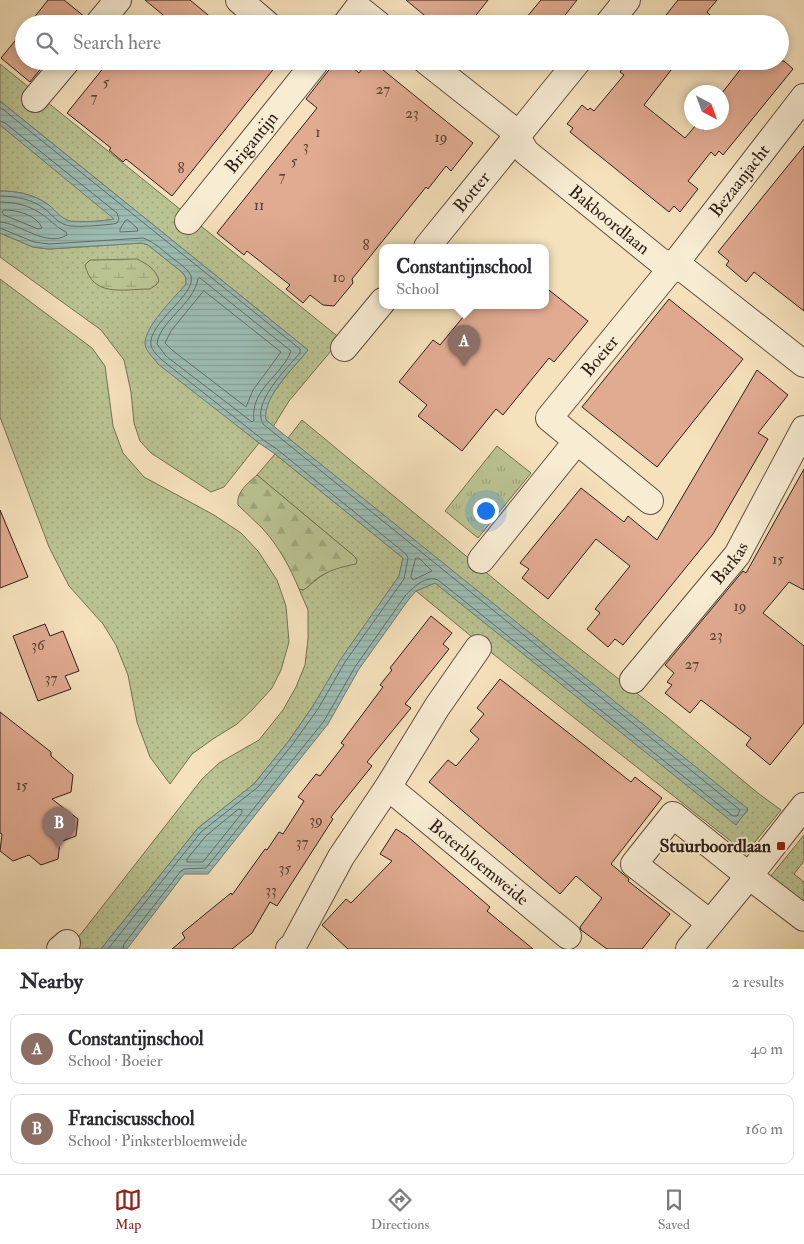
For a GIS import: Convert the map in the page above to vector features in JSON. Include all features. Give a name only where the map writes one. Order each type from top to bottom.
[{"type":"street","points":[[106,15],[118,0]]},
{"type":"street","points":[[239,0],[256,15]]},
{"type":"street","points":[[615,15],[626,0]]},
{"type":"street","points":[[35,100],[60,70]]},
{"type":"street","name":"Brigantijn","points":[[188,221],[308,70]]},
{"type":"street","name":"Bakboordlaan","points":[[437,70],[512,129],[526,152],[660,261],[686,271],[804,364]]},
{"type":"street","name":"Botter","points":[[429,244],[571,70]]},
{"type":"street","name":"Bezaanjacht","points":[[674,266],[804,97]]},
{"type":"street","name":"Boeier","points":[[650,501],[549,418],[674,266]]},
{"type":"street","points":[[344,348],[379,306]]},
{"type":"street","name":"Barkas","points":[[632,680],[737,554],[804,429]]},
{"type":"street","points":[[481,560],[577,441]]},
{"type":"street","points":[[293,948],[340,857],[388,787],[437,707],[478,648]]},
{"type":"street","name":"Boterbloemweide","points":[[388,787],[568,936]]},
{"type":"street","points":[[689,949],[804,806]]},
{"type":"street","points":[[710,923],[634,864],[673,815],[804,918]]},
{"type":"green space","points":[[0,64],[341,339],[289,401],[273,427],[265,418],[268,402],[280,383],[308,350],[0,101]]},
{"type":"green space","points":[[0,125],[114,217],[114,219],[71,222],[64,219],[49,205],[35,197],[18,192],[0,191]]},
{"type":"green space","points":[[0,233],[33,247],[49,249],[142,243],[148,245],[183,273],[186,278],[186,284],[156,320],[147,335],[226,416],[259,443],[224,487],[211,492],[151,453],[140,441],[134,423],[131,392],[124,360],[101,330],[0,257]]},
{"type":"green space","points":[[137,259],[151,267],[158,277],[159,281],[150,289],[120,290],[102,287],[89,276],[85,265],[90,260]]},
{"type":"green space","points":[[0,279],[92,348],[105,366],[113,426],[123,453],[144,477],[214,515],[241,533],[258,551],[277,580],[286,606],[289,642],[281,670],[272,688],[237,724],[192,754],[170,784],[150,757],[137,722],[128,675],[116,645],[103,624],[69,586],[49,547],[0,417]]},
{"type":"green space","points":[[302,420],[541,618],[781,810],[746,853],[416,591],[435,583],[736,824],[748,810],[288,438]]},
{"type":"green space","points":[[497,446],[531,473],[478,538],[445,511]]},
{"type":"green space","points":[[275,454],[403,558],[399,576],[341,660],[288,742],[254,784],[198,828],[101,949],[69,949],[202,779],[219,763],[259,740],[283,710],[296,687],[305,665],[308,638],[308,610],[299,589],[303,590],[337,567],[357,560],[257,475]]},
{"type":"green space","points":[[257,475],[354,556],[357,560],[356,564],[330,571],[305,589],[299,589],[288,565],[274,543],[263,529],[238,505],[241,492]]},
{"type":"green space","points":[[804,835],[804,861],[794,874],[804,882],[804,904],[770,877]]},
{"type":"water","points":[[0,101],[308,350],[274,392],[266,411],[266,420],[748,809],[736,825],[435,583],[416,591],[409,599],[359,669],[328,724],[208,874],[184,874],[127,949],[101,949],[198,828],[254,784],[288,742],[313,706],[340,660],[399,576],[403,558],[275,454],[158,364],[150,355],[145,344],[149,329],[161,312],[186,284],[186,278],[183,273],[148,245],[142,243],[49,249],[33,247],[0,233],[0,191],[18,192],[35,197],[49,205],[67,220],[114,219],[0,125]]},
{"type":"building","points":[[48,0],[64,0],[83,15],[36,15]]},
{"type":"building","points":[[145,0],[190,0],[208,15],[163,15]]},
{"type":"building","points":[[406,0],[488,0],[476,15],[424,15]]},
{"type":"building","points":[[541,0],[577,0],[565,15],[528,15]]},
{"type":"building","points":[[678,0],[717,0],[707,12],[710,15],[666,15]]},
{"type":"building","points":[[15,41],[15,70],[1,58]]},
{"type":"building","points":[[789,65],[793,69],[723,155],[719,151],[715,156],[711,152],[688,181],[698,189],[680,212],[674,206],[669,212],[570,132],[573,128],[567,124],[582,105],[588,110],[590,108],[594,111],[624,75],[620,72],[621,70],[671,70],[644,105],[685,138],[692,130],[729,130],[728,85],[740,70],[789,70]]},
{"type":"building","points":[[16,70],[40,70],[30,82]]},
{"type":"building","points":[[102,70],[273,70],[172,196],[126,159],[123,162],[109,150],[111,148],[67,113]]},
{"type":"building","points":[[329,70],[356,70],[359,73],[361,70],[383,70],[473,143],[451,171],[446,166],[428,189],[426,187],[379,244],[352,279],[353,283],[334,306],[323,305],[310,295],[303,303],[286,289],[290,285],[247,251],[244,255],[217,233],[317,108],[306,99]]},
{"type":"building","points":[[804,146],[804,311],[754,272],[746,282],[726,265],[729,261],[718,252]]},
{"type":"building","points":[[549,290],[588,321],[554,362],[549,358],[503,415],[496,409],[462,451],[418,416],[427,405],[399,382],[433,340],[440,345],[470,309],[549,309]]},
{"type":"building","points":[[669,299],[743,359],[657,467],[582,407]]},
{"type":"building","points":[[757,370],[788,395],[758,433],[768,439],[713,534],[623,645],[615,639],[608,647],[587,629],[600,613],[595,609],[630,566],[596,539],[548,599],[522,578],[529,569],[520,563],[581,488],[624,522],[628,516],[657,540]]},
{"type":"building","points":[[804,469],[804,590],[789,582],[763,613],[804,646],[804,723],[770,765],[746,745],[751,738],[701,700],[690,713],[665,693],[672,685],[667,682],[674,673],[665,665],[743,571],[746,573]]},
{"type":"building","points":[[0,510],[28,577],[0,588]]},
{"type":"building","points":[[431,616],[452,633],[443,644],[449,649],[405,704],[411,708],[367,762],[372,766],[331,817],[333,819],[277,906],[270,902],[252,933],[232,949],[172,949],[185,938],[182,933],[231,893],[232,895],[279,832],[283,834],[304,801],[298,797],[316,774],[320,776],[344,745],[341,743],[383,687],[380,685],[392,670],[390,668]]},
{"type":"building","points":[[45,624],[50,636],[63,631],[79,671],[65,676],[71,689],[38,701],[13,636]]},
{"type":"building","points":[[500,679],[631,782],[635,777],[662,798],[611,864],[629,879],[628,881],[670,914],[642,949],[607,949],[581,930],[580,927],[602,898],[576,876],[560,894],[429,782],[448,760],[456,766],[479,739],[470,731],[484,714],[477,708]]},
{"type":"building","points":[[0,712],[51,752],[51,756],[73,775],[71,792],[52,799],[78,819],[76,836],[60,842],[58,859],[41,865],[29,855],[13,861],[0,851],[2,834],[0,833]]},
{"type":"building","points":[[396,829],[407,836],[490,907],[487,911],[533,949],[348,949],[322,925],[346,899],[351,903],[392,861],[380,854]]},
{"type":"place","name":"Constantijnschool","points":[[464,366]]},
{"type":"place","name":"Stuurboordlaan","points":[[781,846]]},
{"type":"place","name":"Franciscusschool","points":[[59,848]]}]
